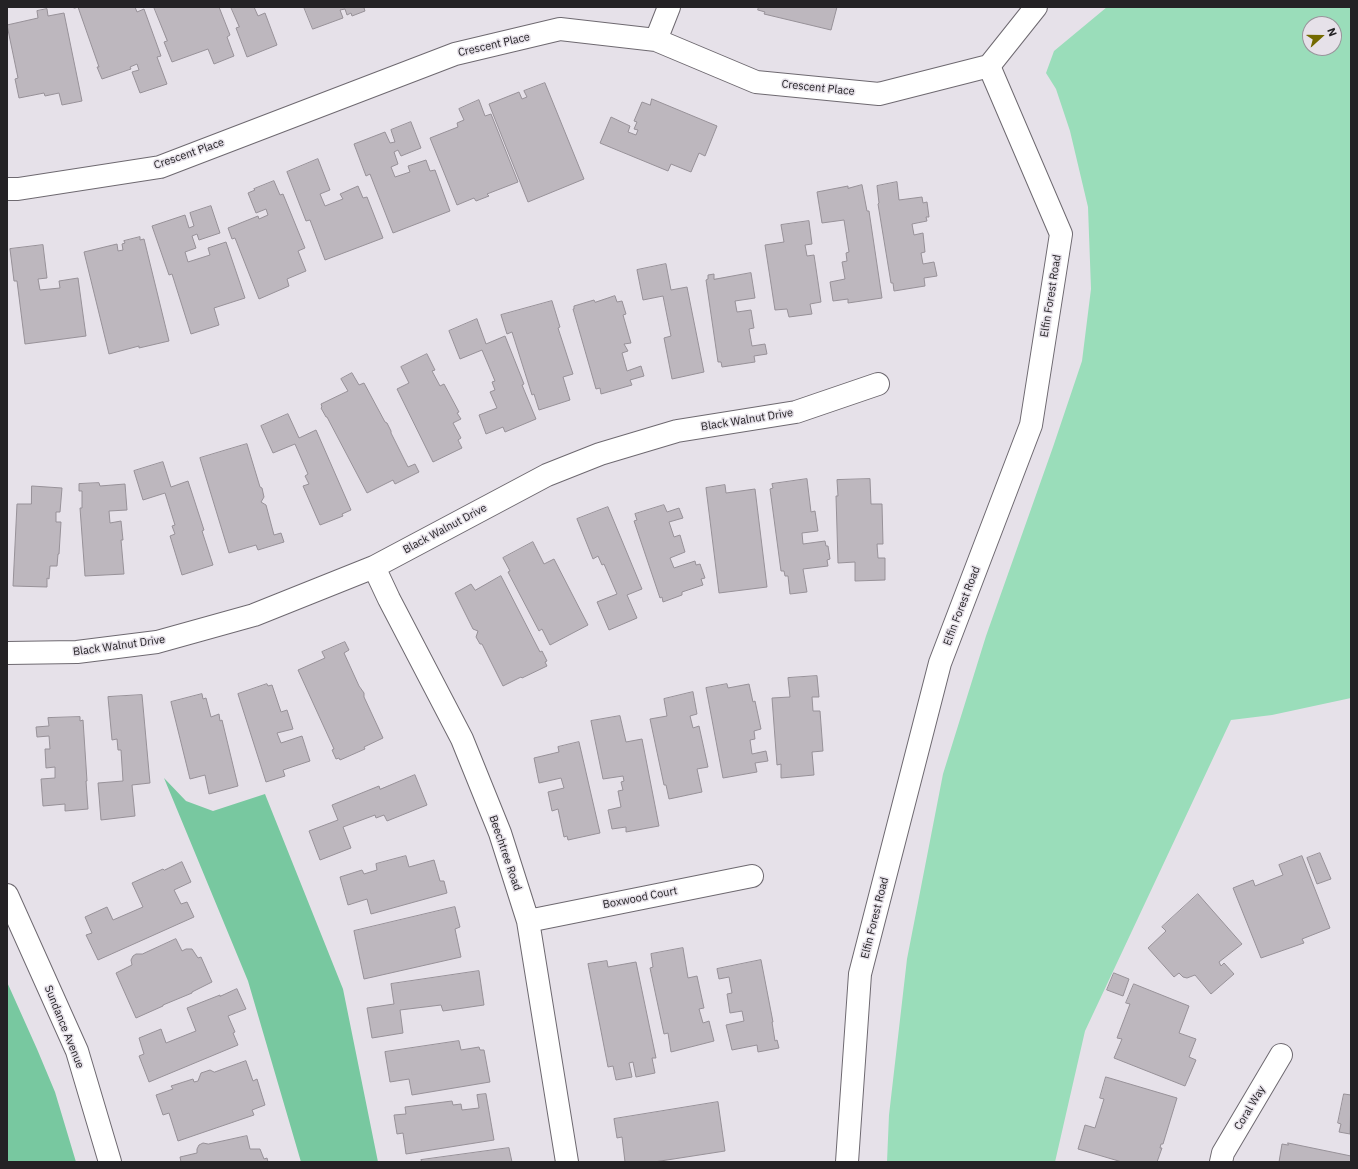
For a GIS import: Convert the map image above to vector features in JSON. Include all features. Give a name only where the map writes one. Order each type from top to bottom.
[{"type":"street","points":[[656,40],[669,7]]},
{"type":"street","points":[[989,66],[1036,7]]},
{"type":"street","name":"Crescent Place","points":[[7,189],[18,189],[160,166],[455,54],[560,29],[656,40],[756,82],[879,94],[989,66]]},
{"type":"street","name":"Elfin Forest Road","points":[[847,1162],[860,974],[940,664],[1031,425],[1061,234],[989,66]]},
{"type":"street","name":"Black Walnut Drive","points":[[7,654],[77,652],[157,642],[254,615],[374,566],[547,475],[600,454],[677,431],[796,412],[878,384]]},
{"type":"street","name":"Beechtree Road","points":[[374,566],[389,599],[462,739],[500,833],[528,921],[567,1162]]},
{"type":"street","name":"Boxwood Court","points":[[528,921],[752,876]]},
{"type":"street","name":"Sundance Avenue","points":[[7,895],[77,1051],[110,1162]]},
{"type":"street","name":"Coral Way","points":[[1221,1162],[1223,1153],[1281,1055]]},
{"type":"green space","points":[[1107,7],[1351,7],[1351,698],[1272,715],[1231,720],[1085,1031],[1055,1162],[887,1162],[889,1115],[907,959],[943,774],[986,636],[1082,361],[1091,289],[1088,207],[1070,131],[1056,89],[1046,73],[1054,51]]},
{"type":"green space","points":[[164,778],[186,801],[213,811],[265,794],[343,989],[378,1162],[301,1162],[248,981]]},
{"type":"green space","points":[[7,982],[55,1092],[76,1162],[7,1162]]},
{"type":"building","points":[[78,7],[135,7],[137,12],[144,9],[161,56],[157,57],[167,84],[140,93],[132,72],[139,70],[137,64],[130,67],[131,69],[102,79]]},
{"type":"building","points":[[154,7],[219,7],[230,35],[227,37],[234,56],[214,64],[208,49],[172,62],[164,42],[167,41]]},
{"type":"building","points":[[231,7],[254,7],[258,16],[265,13],[277,45],[247,57],[236,28],[239,27]]},
{"type":"building","points":[[304,7],[366,7],[364,8],[365,11],[352,16],[351,13],[347,15],[345,9],[340,10],[343,18],[313,29]]},
{"type":"building","points":[[759,7],[837,7],[831,30],[764,14],[765,12],[758,10]]},
{"type":"building","points":[[47,9],[48,16],[64,13],[82,101],[62,105],[59,93],[45,96],[44,93],[19,98],[15,79],[18,78],[7,25],[38,18],[37,11]]},
{"type":"building","points":[[545,83],[584,179],[528,202],[489,104],[519,92],[522,99],[527,97],[524,91]]},
{"type":"building","points":[[652,99],[717,126],[705,156],[699,153],[691,172],[671,164],[668,171],[600,143],[611,117],[630,126],[628,132],[636,135],[638,130],[634,129],[637,122],[634,121],[642,102],[650,105]]},
{"type":"building","points":[[479,100],[485,116],[491,114],[518,182],[487,194],[489,196],[476,201],[474,198],[457,205],[430,138],[458,127],[457,123],[464,120],[459,109]]},
{"type":"building","points":[[411,122],[421,148],[401,156],[398,150],[394,152],[398,164],[391,167],[395,177],[410,172],[408,166],[426,160],[430,171],[435,170],[450,211],[393,233],[370,174],[366,176],[354,144],[385,132],[390,143],[395,142],[391,130]]},
{"type":"building","points":[[318,159],[330,190],[320,194],[325,206],[343,199],[340,194],[358,186],[363,198],[367,197],[383,238],[325,260],[310,220],[306,221],[287,172]]},
{"type":"building","points":[[274,181],[280,195],[283,194],[305,248],[298,251],[306,271],[287,279],[289,286],[259,299],[235,238],[232,239],[228,228],[258,216],[259,219],[268,215],[266,209],[256,213],[248,193]]},
{"type":"building","points":[[897,182],[899,200],[922,197],[923,203],[927,202],[929,217],[926,217],[927,221],[912,224],[914,235],[923,233],[925,252],[921,253],[923,264],[934,262],[937,276],[924,278],[925,286],[894,291],[893,283],[891,283],[878,204],[877,186]]},
{"type":"building","points":[[862,185],[867,211],[869,211],[882,298],[848,303],[848,299],[833,301],[830,282],[845,279],[842,262],[847,261],[846,253],[849,252],[844,220],[822,223],[817,192]]},
{"type":"building","points":[[211,206],[220,233],[199,240],[197,234],[192,236],[196,248],[185,252],[188,262],[210,255],[208,248],[226,242],[245,298],[214,308],[219,325],[191,334],[172,274],[169,275],[152,226],[185,215],[189,228],[194,226],[190,213]]},
{"type":"building","points":[[809,221],[812,244],[805,245],[807,256],[814,255],[821,302],[810,304],[812,314],[789,317],[787,309],[775,310],[765,245],[784,242],[781,225]]},
{"type":"building","points":[[140,237],[140,240],[144,239],[169,341],[139,348],[139,346],[109,354],[84,252],[117,244],[118,251],[123,250],[122,244],[125,243],[124,241]]},
{"type":"building","points":[[43,245],[47,278],[38,279],[40,290],[60,288],[59,281],[78,278],[86,336],[25,344],[17,281],[14,281],[10,249]]},
{"type":"building","points":[[666,264],[671,290],[687,287],[704,372],[672,379],[664,338],[671,336],[663,296],[643,300],[637,270]]},
{"type":"building","points":[[751,273],[755,298],[735,301],[737,312],[751,310],[754,328],[749,329],[752,346],[765,344],[767,354],[754,356],[755,362],[722,367],[721,362],[718,362],[706,280],[708,279],[708,275],[714,274],[714,279]]},
{"type":"building","points":[[615,296],[617,302],[622,301],[626,314],[623,315],[631,343],[624,344],[628,351],[622,353],[627,371],[641,366],[644,376],[630,380],[632,385],[601,394],[600,388],[596,389],[573,309],[574,306]]},
{"type":"building","points":[[552,301],[560,327],[558,328],[573,374],[563,377],[570,400],[539,410],[534,394],[532,395],[512,332],[507,334],[501,315]]},
{"type":"building","points":[[477,319],[486,344],[505,336],[524,384],[522,385],[536,419],[505,432],[503,427],[486,434],[479,415],[497,408],[490,392],[495,390],[492,382],[495,381],[482,350],[460,359],[449,331]]},
{"type":"building","points":[[427,354],[435,370],[432,371],[440,386],[444,384],[459,412],[457,413],[461,419],[453,423],[461,438],[458,440],[462,448],[433,462],[397,389],[409,383],[401,367]]},
{"type":"building","points":[[352,373],[359,385],[364,383],[385,422],[387,423],[408,467],[415,464],[419,472],[395,484],[393,480],[367,493],[321,408],[321,404],[348,391],[341,379]]},
{"type":"building","points":[[288,414],[299,438],[316,430],[351,510],[342,514],[343,516],[320,525],[303,486],[309,484],[305,476],[308,474],[295,444],[273,453],[261,426]]},
{"type":"building","points":[[247,444],[260,487],[262,488],[264,497],[261,502],[266,505],[274,535],[281,533],[284,542],[258,550],[256,545],[229,553],[200,458]]},
{"type":"building","points":[[163,462],[171,487],[188,481],[204,530],[202,531],[213,565],[182,575],[170,536],[175,534],[172,526],[175,525],[165,493],[143,500],[134,471]]},
{"type":"building","points":[[807,479],[811,512],[815,511],[818,531],[802,533],[803,544],[825,541],[826,546],[828,546],[830,559],[827,560],[828,566],[803,569],[807,592],[790,594],[788,576],[785,576],[784,571],[781,571],[770,489],[773,488],[772,484]]},
{"type":"building","points":[[870,479],[871,504],[882,504],[883,544],[877,544],[878,558],[885,558],[885,580],[855,581],[855,562],[838,563],[837,480]]},
{"type":"building","points":[[99,483],[100,486],[125,484],[127,510],[109,511],[110,523],[121,521],[124,574],[85,576],[80,508],[82,508],[82,491],[79,491],[79,484]]},
{"type":"building","points":[[725,485],[726,493],[755,489],[767,587],[719,593],[706,488]]},
{"type":"building","points":[[32,486],[62,488],[60,512],[56,512],[56,522],[61,522],[59,554],[57,566],[50,566],[49,579],[47,578],[47,587],[13,586],[17,504],[31,504]]},
{"type":"building","points":[[664,505],[667,512],[679,508],[683,518],[669,522],[674,537],[680,535],[685,552],[670,558],[674,568],[695,561],[696,565],[700,564],[705,578],[701,579],[703,585],[682,592],[682,595],[663,602],[662,597],[660,598],[634,521],[637,520],[635,514]]},
{"type":"building","points":[[608,507],[642,589],[627,595],[637,618],[609,630],[597,602],[617,594],[604,564],[602,565],[598,556],[593,559],[577,519]]},
{"type":"building","points":[[533,542],[544,564],[554,559],[588,625],[550,645],[542,629],[539,631],[508,572],[510,571],[503,558]]},
{"type":"building","points":[[501,576],[540,652],[542,651],[547,661],[545,662],[547,666],[503,686],[482,644],[480,644],[476,637],[478,631],[473,629],[455,593],[471,584],[475,590]]},
{"type":"building","points":[[345,642],[349,650],[344,653],[359,686],[364,693],[364,697],[383,738],[364,747],[365,749],[340,760],[339,758],[336,759],[332,750],[334,749],[298,670],[325,658],[322,652]]},
{"type":"building","points":[[817,676],[819,697],[812,697],[813,711],[820,711],[823,751],[812,752],[814,775],[781,778],[781,764],[777,765],[772,698],[790,697],[788,678]]},
{"type":"building","points":[[267,684],[268,686],[272,685],[281,712],[287,710],[293,729],[277,733],[281,743],[302,736],[310,761],[283,770],[285,776],[266,782],[238,694]]},
{"type":"building","points":[[727,684],[728,688],[749,684],[753,702],[755,701],[761,729],[754,731],[755,739],[750,740],[752,754],[766,751],[768,761],[755,763],[757,772],[723,778],[706,688]]},
{"type":"building","points":[[693,692],[697,714],[690,716],[693,728],[699,726],[708,767],[697,769],[702,792],[669,799],[666,785],[664,785],[650,719],[667,716],[664,699]]},
{"type":"building","points":[[202,694],[203,699],[206,698],[211,717],[219,714],[220,721],[222,720],[238,786],[209,794],[205,775],[190,779],[171,702]]},
{"type":"building","points":[[142,695],[150,783],[132,785],[135,816],[101,820],[98,783],[123,781],[121,750],[118,750],[117,739],[112,740],[108,697]]},
{"type":"building","points":[[620,716],[626,742],[642,739],[659,826],[626,832],[626,827],[612,829],[608,810],[621,807],[618,791],[623,790],[621,782],[624,781],[623,776],[603,779],[591,721]]},
{"type":"building","points":[[80,717],[80,721],[83,720],[88,809],[65,811],[65,804],[43,806],[41,779],[55,778],[55,767],[46,768],[45,749],[50,749],[49,736],[37,737],[36,727],[49,726],[48,718]]},
{"type":"building","points":[[579,742],[600,833],[568,840],[567,836],[564,837],[558,809],[552,811],[548,792],[564,788],[561,778],[539,783],[534,758],[559,752],[558,747]]},
{"type":"building","points":[[415,775],[427,805],[387,821],[384,815],[376,818],[375,815],[343,827],[351,848],[320,860],[309,831],[338,820],[332,805],[379,786],[380,789]]},
{"type":"building","points":[[1320,853],[1331,879],[1317,884],[1307,858]]},
{"type":"building","points":[[406,856],[409,867],[434,860],[440,881],[444,881],[447,893],[371,914],[367,899],[348,905],[340,877],[362,870],[364,874],[377,870],[376,864]]},
{"type":"building","points":[[1302,856],[1330,928],[1302,939],[1304,943],[1261,958],[1233,888],[1253,880],[1255,886],[1283,875],[1279,865]]},
{"type":"building","points":[[182,862],[191,882],[174,890],[181,904],[187,902],[194,917],[98,960],[86,935],[92,933],[85,917],[107,907],[113,920],[143,907],[132,883]]},
{"type":"building","points":[[1198,894],[1242,944],[1219,962],[1221,966],[1224,963],[1234,974],[1211,994],[1195,975],[1187,978],[1183,977],[1179,973],[1174,977],[1148,948],[1166,931],[1162,927]]},
{"type":"building","points":[[455,907],[460,927],[455,929],[461,957],[364,979],[354,931]]},
{"type":"building","points":[[176,939],[182,951],[192,949],[198,958],[201,957],[212,982],[192,993],[136,1018],[116,973],[132,965],[131,960],[136,954],[142,954]]},
{"type":"building","points":[[683,948],[688,978],[697,976],[704,1008],[699,1009],[703,1023],[709,1021],[714,1041],[671,1052],[668,1033],[664,1034],[650,968],[653,967],[651,954]]},
{"type":"building","points":[[761,960],[773,1022],[775,1041],[777,1040],[779,1048],[758,1052],[757,1045],[732,1050],[726,1025],[744,1021],[742,1011],[730,1013],[727,994],[732,993],[729,977],[719,979],[717,969]]},
{"type":"building","points":[[607,961],[608,967],[636,962],[656,1058],[652,1058],[655,1073],[636,1077],[633,1062],[629,1063],[632,1077],[616,1080],[613,1066],[608,1067],[588,964]]},
{"type":"building","points":[[479,971],[484,1005],[443,1011],[441,1005],[400,1010],[403,1033],[372,1038],[367,1008],[394,1004],[391,984]]},
{"type":"building","points":[[1114,973],[1129,979],[1123,996],[1107,990]]},
{"type":"building","points":[[1134,984],[1189,1006],[1179,1033],[1196,1039],[1189,1057],[1196,1060],[1185,1086],[1114,1058],[1122,1039],[1117,1038],[1130,1004],[1126,1003]]},
{"type":"building","points":[[237,989],[246,1009],[228,1016],[235,1032],[233,1033],[238,1045],[149,1082],[139,1056],[144,1054],[139,1038],[161,1029],[166,1043],[196,1031],[187,1008]]},
{"type":"building","points":[[459,1041],[461,1050],[479,1047],[480,1050],[484,1050],[490,1082],[412,1095],[409,1079],[390,1082],[385,1052]]},
{"type":"building","points":[[246,1061],[253,1081],[257,1079],[265,1105],[252,1110],[254,1115],[178,1141],[169,1113],[163,1115],[156,1095],[173,1089],[171,1086],[193,1079],[194,1082],[198,1081],[201,1073],[210,1070],[214,1072]]},
{"type":"building","points":[[1106,1077],[1177,1098],[1163,1144],[1161,1144],[1160,1148],[1162,1148],[1157,1162],[1122,1162],[1078,1149],[1085,1125],[1095,1128],[1104,1099],[1100,1098]]},
{"type":"building","points":[[486,1094],[494,1140],[406,1154],[403,1133],[397,1134],[394,1115],[406,1114],[405,1107],[452,1101],[453,1105],[461,1104],[462,1110],[479,1108],[477,1095]]},
{"type":"building","points":[[1344,1094],[1351,1095],[1350,1134],[1339,1132],[1341,1124],[1338,1123]]},
{"type":"building","points":[[718,1102],[725,1151],[654,1162],[625,1162],[622,1137],[617,1138],[614,1119]]},
{"type":"building","points":[[247,1136],[250,1149],[260,1149],[264,1159],[267,1158],[268,1162],[181,1162],[180,1157],[197,1153],[199,1145],[203,1143],[208,1144]]},
{"type":"building","points":[[1288,1143],[1351,1156],[1351,1162],[1279,1162],[1282,1144],[1288,1145]]},
{"type":"building","points":[[509,1148],[512,1162],[422,1162],[421,1160]]}]
